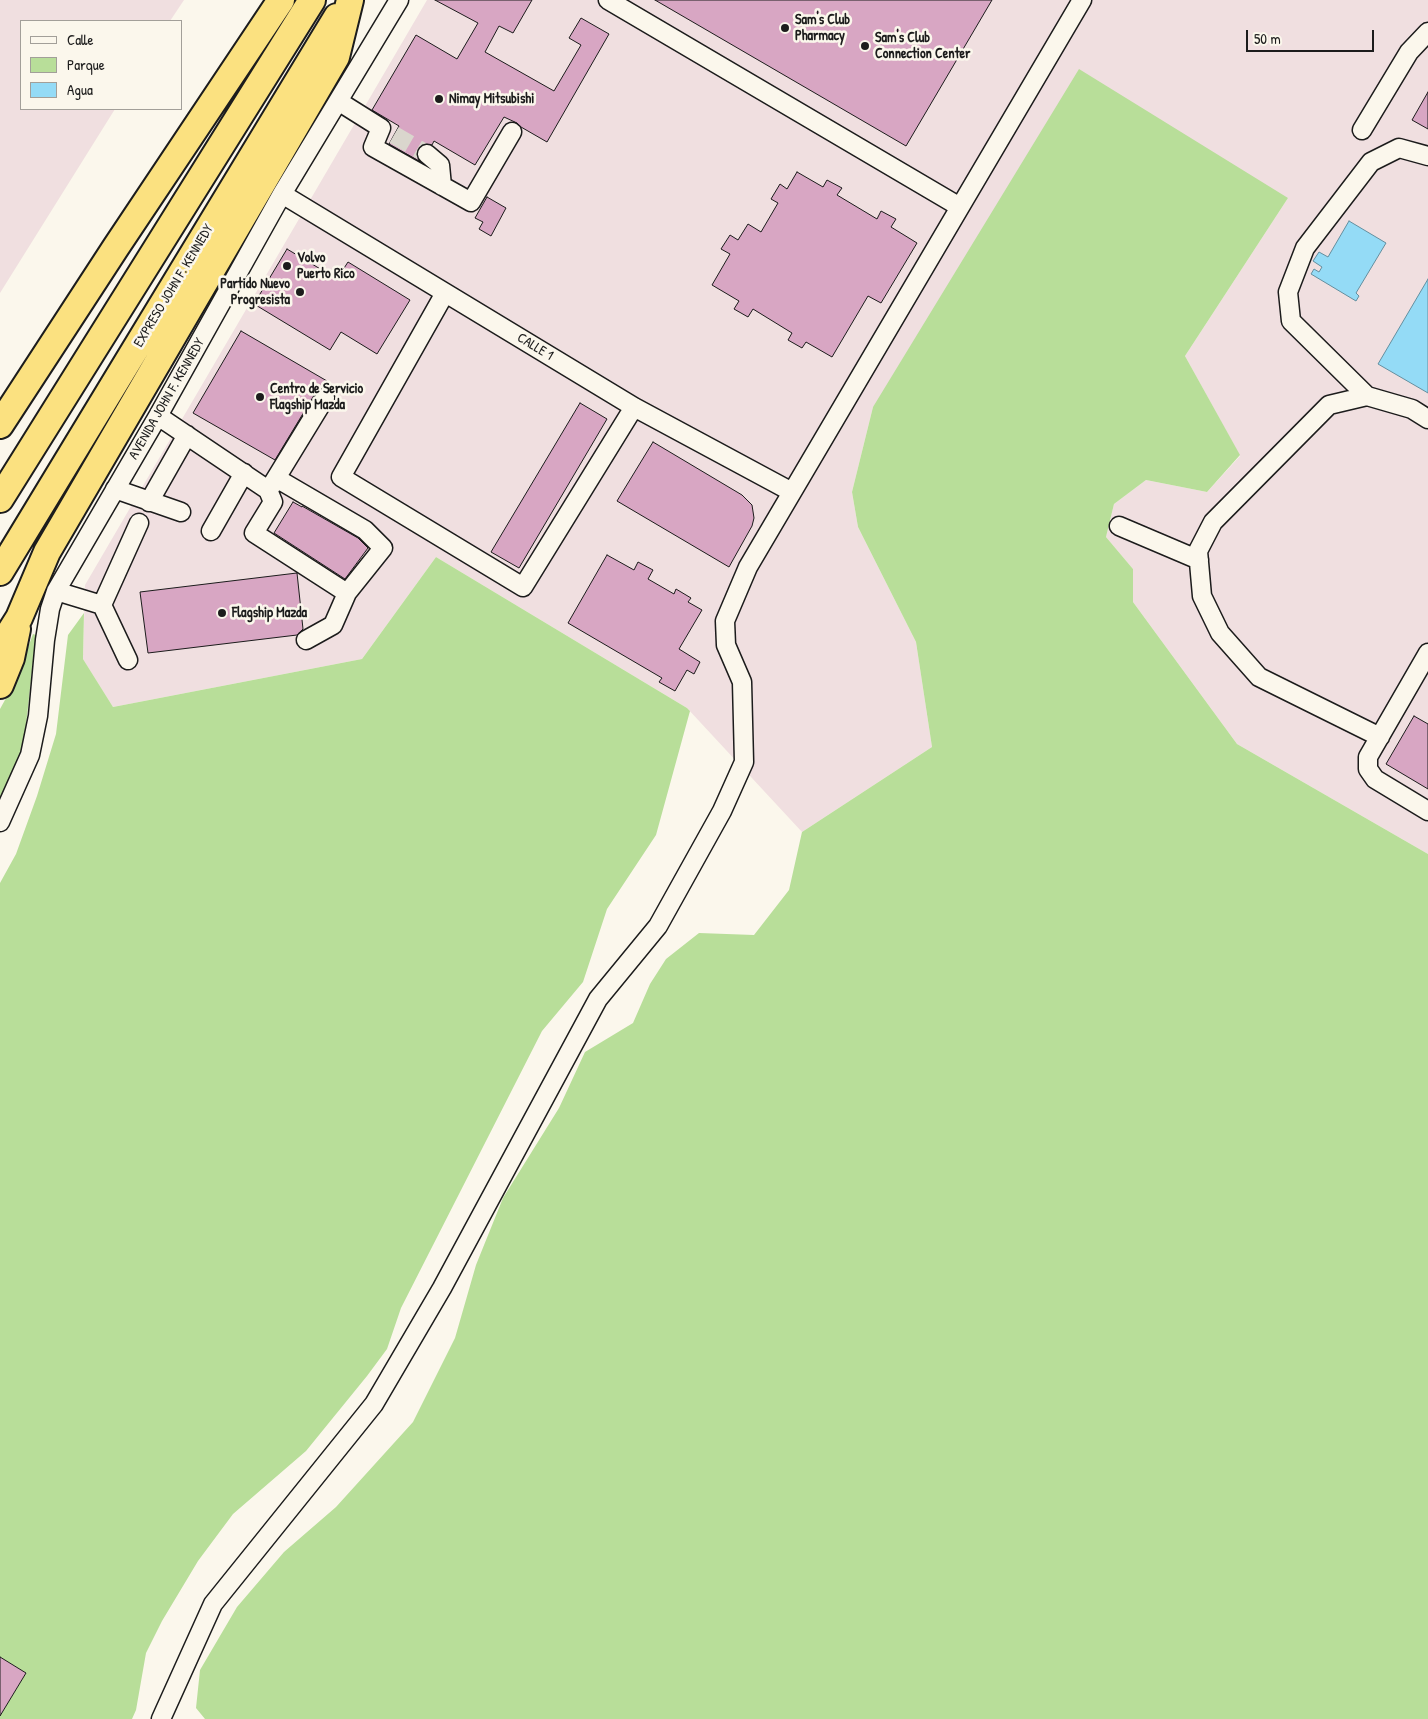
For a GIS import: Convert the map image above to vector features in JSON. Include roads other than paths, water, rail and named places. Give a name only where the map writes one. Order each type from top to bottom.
[{"type":"highway","points":[[0,425],[281,0]]},
{"type":"highway","points":[[0,499],[312,0]]},
{"type":"highway","points":[[0,648],[18,618],[48,552],[336,57],[349,0]]},
{"type":"highway","name":"EXPRESO JOHN F. KENNEDY","points":[[0,572],[349,0]]},
{"type":"highway","points":[[0,685],[11,658],[18,618]]},
{"type":"street","name":"AVENIDA JOHN F. KENNEDY","points":[[0,822],[30,755],[38,716],[47,625],[56,591],[158,416],[282,194],[399,0]]},
{"type":"street","points":[[608,0],[960,207]]},
{"type":"street","points":[[161,1719],[213,1604],[374,1404],[442,1288],[598,999],[658,926],[722,811],[744,762],[742,682],[726,645],[725,621],[748,567],[1082,0]]},
{"type":"street","points":[[1362,130],[1410,52],[1428,32]]},
{"type":"street","points":[[338,101],[387,132],[373,147],[471,202],[512,132]]},
{"type":"street","points":[[1428,156],[1399,148],[1371,162],[1305,248],[1288,292],[1291,321],[1367,396],[1412,409],[1428,418]]},
{"type":"street","points":[[427,154],[440,165],[442,186]]},
{"type":"street","name":"CALLE 1","points":[[282,194],[634,407],[792,492]]},
{"type":"street","points":[[445,292],[341,477],[523,587],[634,407]]},
{"type":"street","points":[[1367,396],[1329,405],[1213,522],[1198,551],[1202,596],[1220,633],[1259,677],[1380,736]]},
{"type":"street","points":[[325,398],[272,484],[273,502],[254,533],[348,593]]},
{"type":"street","points":[[158,416],[244,473],[272,484],[365,530],[382,548],[348,593],[333,625],[306,640]]},
{"type":"street","points":[[149,502],[187,435]]},
{"type":"street","points":[[211,531],[244,473]]},
{"type":"street","points":[[115,489],[181,512]]},
{"type":"street","points":[[102,605],[138,523]]},
{"type":"street","points":[[1119,526],[1199,560]]},
{"type":"street","points":[[56,591],[102,605],[128,660]]},
{"type":"street","points":[[1428,653],[1368,757],[1368,769],[1376,779],[1428,811]]},
{"type":"water","points":[[1349,221],[1386,243],[1356,293],[1359,296],[1356,301],[1311,274],[1314,269],[1319,272],[1322,267],[1313,261],[1319,252],[1328,257]]},
{"type":"water","points":[[1428,279],[1428,393],[1378,364]]},
{"type":"tunnel","points":[[394,135],[427,154]]},
{"type":"place","name":"Sam's Club Pharmacy","points":[[785,28]]},
{"type":"place","name":"Sam's Club Connection Center","points":[[865,46]]},
{"type":"place","name":"Nimay Mitsubishi","points":[[439,99]]},
{"type":"place","name":"Volvo Puerto Rico","points":[[287,266]]},
{"type":"place","name":"Partido Nuevo Progresista","points":[[300,292]]},
{"type":"place","name":"Centro de Servicio Flagship Mazda","points":[[260,397]]},
{"type":"place","name":"Flagship Mazda","points":[[222,613]]}]
